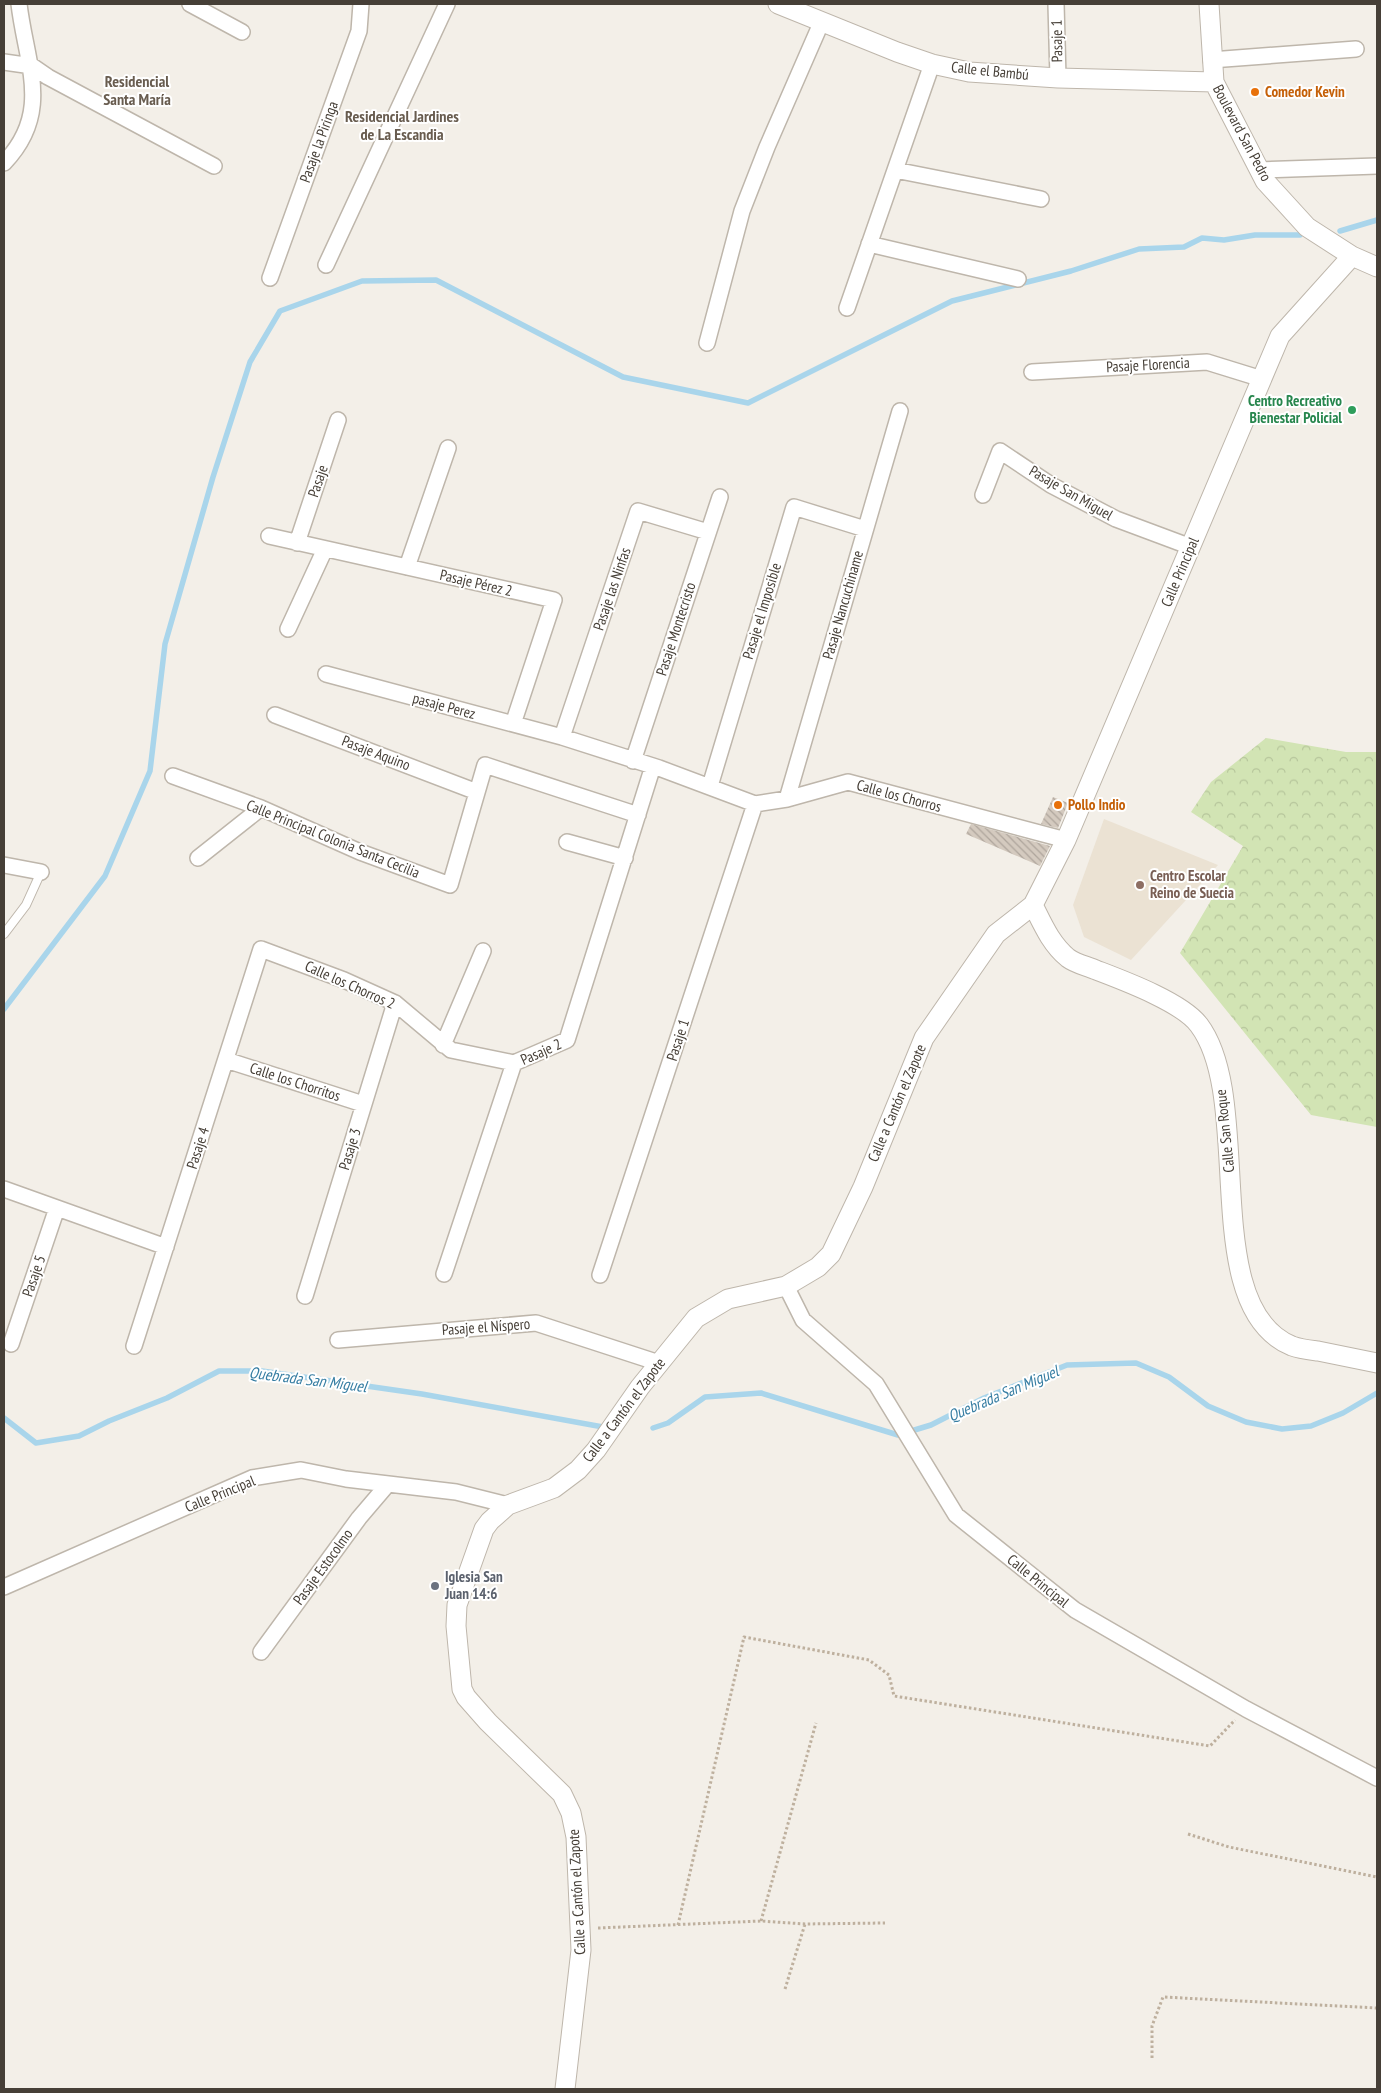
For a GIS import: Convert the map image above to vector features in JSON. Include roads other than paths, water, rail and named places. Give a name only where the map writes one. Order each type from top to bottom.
[{"type":"street","points":[[4,163],[19,145],[32,114],[32,66],[20,4]]},
{"type":"street","points":[[190,4],[242,32]]},
{"type":"street","name":"Pasaje la Piringa","points":[[270,278],[359,31],[361,4]]},
{"type":"street","points":[[326,265],[447,4]]},
{"type":"street","name":"Calle el Bambú","points":[[778,4],[932,64],[969,72],[1058,78],[1214,82]]},
{"type":"street","name":"Pasaje 1","points":[[1056,4],[1058,78]]},
{"type":"street","name":"Boulevard San Pedro","points":[[1209,4],[1211,60],[1214,82],[1259,170],[1307,227],[1352,256],[1377,267]]},
{"type":"street","points":[[707,343],[742,211],[767,147],[822,21]]},
{"type":"street","points":[[1211,60],[1356,49]]},
{"type":"street","points":[[4,62],[32,66],[48,77],[214,166]]},
{"type":"street","points":[[847,308],[932,64]]},
{"type":"street","points":[[1259,170],[1377,166]]},
{"type":"street","points":[[895,170],[1041,199]]},
{"type":"street","points":[[869,244],[1018,279]]},
{"type":"street","name":"Calle Principal","points":[[1033,905],[1066,840],[1280,336],[1352,256]]},
{"type":"street","name":"Pasaje Florencia","points":[[1032,372],[1207,362],[1262,379]]},
{"type":"street","name":"Pasaje Nancuchiname","points":[[787,799],[900,411]]},
{"type":"street","name":"Pasaje","points":[[297,543],[338,420]]},
{"type":"street","points":[[407,567],[448,448]]},
{"type":"street","name":"Pasaje San Miguel","points":[[983,495],[1000,450],[1051,484],[1116,519],[1191,546]]},
{"type":"street","name":"Pasaje Montecristo","points":[[633,761],[720,497]]},
{"type":"street","name":"Pasaje el Imposible","points":[[710,786],[794,507],[865,529]]},
{"type":"street","name":"Pasaje las Ninfas","points":[[562,737],[638,511],[708,532]]},
{"type":"street","name":"Pasaje Pérez 2","points":[[269,536],[554,600],[513,724]]},
{"type":"street","points":[[288,629],[325,549]]},
{"type":"street","name":"pasaje Perez","points":[[326,674],[562,737]]},
{"type":"street","name":"Pasaje Aquino","points":[[275,715],[477,792]]},
{"type":"street","points":[[562,737],[653,766],[755,804]]},
{"type":"street","name":"Calle Principal Colonia Santa Cecilia","points":[[173,776],[261,808],[360,852],[450,885],[485,765],[638,815]]},
{"type":"street","name":"Pasaje 2","points":[[444,1274],[514,1063],[567,1040],[653,766]]},
{"type":"street","name":"Calle los Chorros","points":[[755,804],[787,799],[848,782],[1066,840]]},
{"type":"street","name":"Pasaje 1","points":[[600,1275],[755,804]]},
{"type":"street","points":[[198,858],[261,808]]},
{"type":"street","points":[[567,842],[625,858]]},
{"type":"street","points":[[4,865],[41,872]]},
{"type":"street","name":"Calle a Cantón el Zapote","points":[[564,2089],[580,1961],[576,1837],[567,1803],[562,1794],[488,1722],[466,1697],[460,1683],[456,1626],[457,1604],[484,1528],[508,1505],[554,1488],[578,1470],[596,1450],[683,1332],[709,1309],[728,1299],[786,1286],[818,1267],[832,1254],[863,1187],[924,1038],[996,934],[1033,905]]},
{"type":"street","name":"Calle San Roque","points":[[1033,905],[1055,946],[1070,960],[1156,995],[1198,1023],[1211,1046],[1225,1107],[1240,1275],[1254,1312],[1263,1324],[1274,1335],[1292,1346],[1377,1363]]},
{"type":"street","name":"Calle los Chorros 2","points":[[261,949],[344,980],[395,1003],[451,1050],[514,1063]]},
{"type":"street","name":"Pasaje 4","points":[[134,1346],[261,949]]},
{"type":"street","points":[[443,1045],[483,952]]},
{"type":"street","name":"Pasaje 3","points":[[305,1296],[395,1003]]},
{"type":"street","name":"Calle los Chorritos","points":[[226,1060],[363,1104]]},
{"type":"street","points":[[4,1189],[166,1247]]},
{"type":"street","name":"Pasaje 5","points":[[11,1344],[57,1208]]},
{"type":"street","name":"Calle Principal","points":[[786,1286],[803,1320],[876,1384],[956,1515],[1075,1610],[1246,1709],[1377,1778]]},
{"type":"street","name":"Pasaje el Níspero","points":[[338,1340],[536,1323],[659,1363]]},
{"type":"street","name":"Calle Principal","points":[[4,1587],[252,1478],[301,1470],[346,1479],[456,1492],[508,1505]]},
{"type":"street","name":"Pasaje Estocolmo","points":[[262,1652],[359,1518],[388,1484]]},
{"type":"lane","points":[[4,934],[26,905],[41,872]]},
{"type":"waterway","points":[[1340,231],[1377,220]]},
{"type":"waterway","points":[[4,1009],[105,876],[150,771],[165,644],[213,477],[250,362],[280,311],[362,281],[436,280],[623,377],[748,403],[952,301],[1071,271],[1139,249],[1184,247],[1202,238],[1224,240],[1255,235],[1300,235]]},
{"type":"waterway","name":"Quebrada San Miguel","points":[[653,1428],[668,1423],[705,1397],[761,1393],[898,1435],[931,1425],[984,1398],[1067,1365],[1136,1363],[1169,1377],[1208,1406],[1246,1422],[1282,1429],[1311,1426],[1343,1413],[1377,1393]]},
{"type":"waterway","name":"Quebrada San Miguel","points":[[4,1418],[36,1443],[79,1436],[109,1421],[167,1398],[219,1371],[262,1371],[422,1394],[603,1427]]},
{"type":"place","name":"Comedor Kevin","points":[[1255,92]]},
{"type":"place","name":"Centro Recreativo Bienestar Policial","points":[[1352,410]]},
{"type":"place","name":"Pollo Indio","points":[[1058,805]]},
{"type":"place","name":"Centro Escolar Reino de Suecia","points":[[1140,885]]},
{"type":"place","name":"Iglesia San Juan 14:6","points":[[435,1586]]},
{"type":"district","name":"Residencial Santa María","points":[[137,90]]},
{"type":"district","name":"Residencial Jardines de La Escandia","points":[[402,125]]}]
